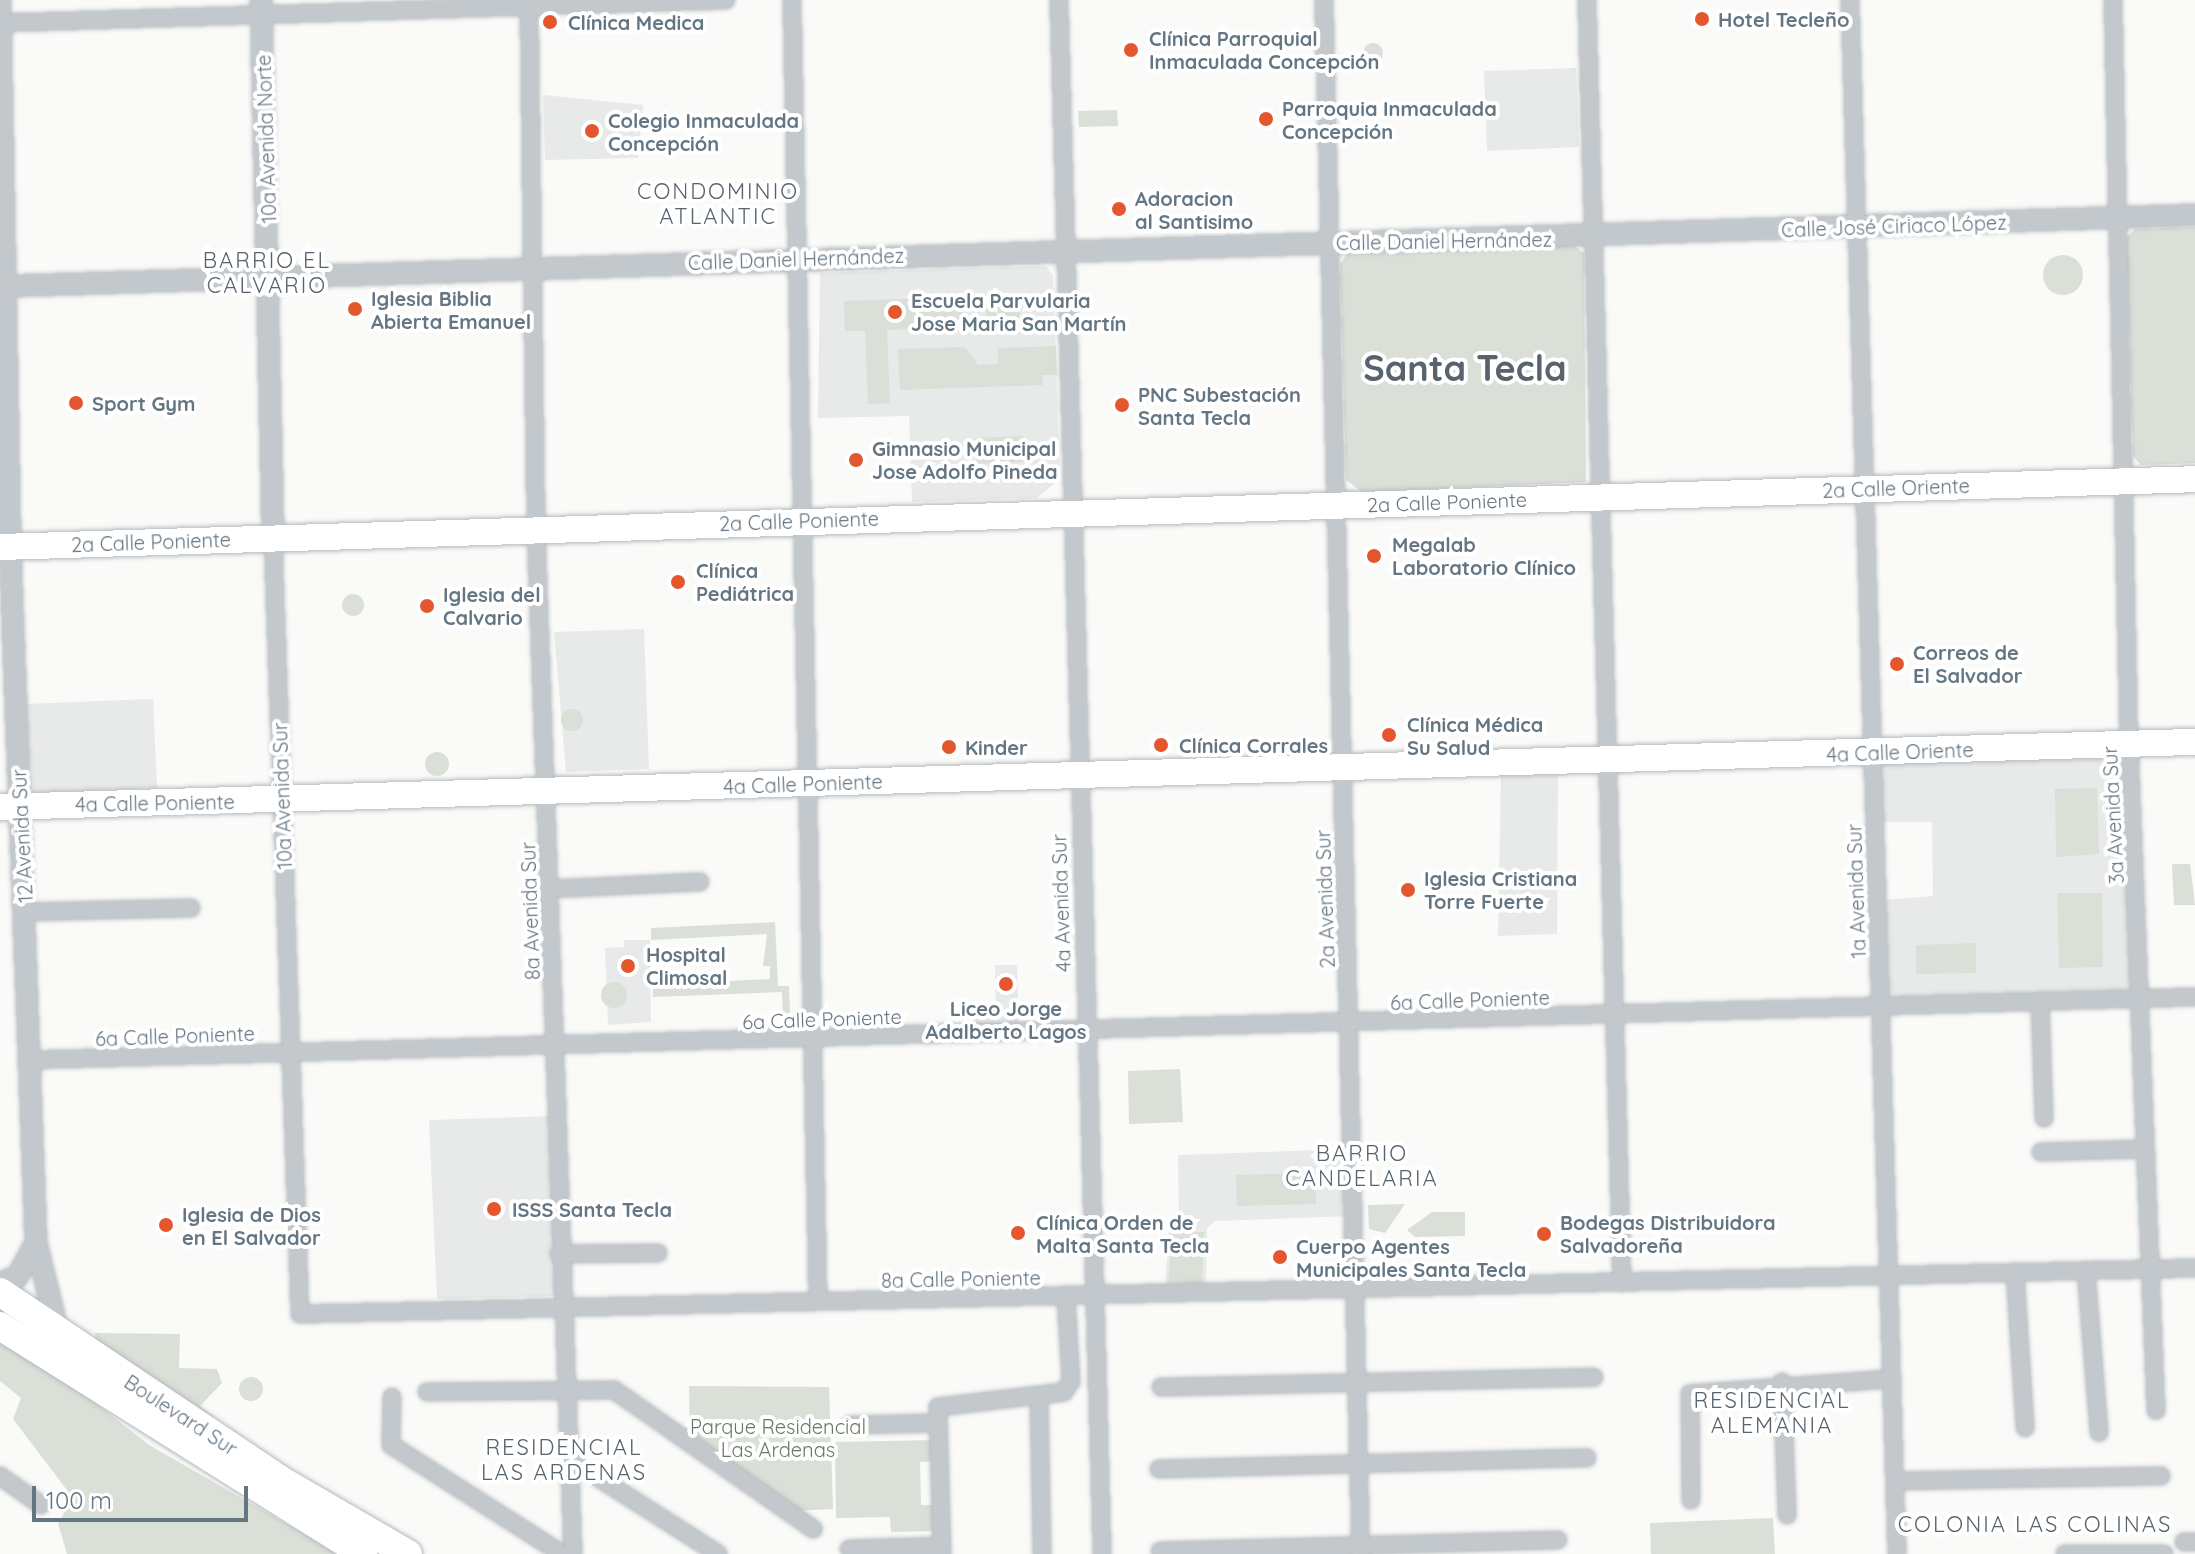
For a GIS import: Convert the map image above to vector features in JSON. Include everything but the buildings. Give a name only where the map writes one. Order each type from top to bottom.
[{"type":"highway","name":"Boulevard Sur","points":[[0,1292],[59,1335],[408,1554]]},
{"type":"highway","name":"Boulevard Sur","points":[[0,1326],[363,1554]]},
{"type":"main road","name":"2a Calle Oriente","points":[[1598,497],[2195,479]]},
{"type":"main road","name":"2a Calle Poniente","points":[[5,547],[1598,497]]},
{"type":"main road","name":"4a Calle Oriente","points":[[1605,760],[2195,742]]},
{"type":"main road","name":"4a Calle Poniente","points":[[10,807],[1076,776],[1342,764],[1605,760]]},
{"type":"street","name":"12 Avenida Sur","points":[[0,0],[10,807],[26,912],[36,1243],[59,1335]]},
{"type":"street","points":[[0,23],[261,7],[726,0]]},
{"type":"street","points":[[792,0],[804,784],[818,1301]]},
{"type":"street","name":"4a Avenida Sur","points":[[1059,0],[1076,776],[1087,1031],[1102,1554]]},
{"type":"street","name":"2a Avenida Sur","points":[[1324,0],[1332,506],[1342,764],[1361,1549]]},
{"type":"street","points":[[1587,0],[1605,760],[1622,1283]]},
{"type":"street","name":"1a Avenida Sur","points":[[1850,0],[1897,1554]]},
{"type":"street","name":"3a Avenida Sur","points":[[2113,0],[2129,744],[2156,1410]]},
{"type":"street","name":"8a Avenida Sur","points":[[529,3],[536,531],[547,792],[560,1306],[573,1554]]},
{"type":"street","name":"10a Avenida Norte","points":[[261,7],[270,277]]},
{"type":"street","name":"Calle José Ciriaco López","points":[[1593,237],[2195,215]]},
{"type":"street","name":"Calle Daniel Hernández","points":[[4,286],[532,267],[1593,237]]},
{"type":"street","name":"10a Avenida Sur","points":[[270,277],[273,538],[300,1314]]},
{"type":"street","points":[[549,889],[700,882]]},
{"type":"street","points":[[26,912],[191,908]]},
{"type":"street","name":"6a Calle Poniente","points":[[31,1060],[812,1041],[2195,997]]},
{"type":"street","points":[[2040,1002],[2044,1118]]},
{"type":"street","points":[[2041,1152],[2145,1149]]},
{"type":"street","points":[[0,1283],[17,1277],[36,1243]]},
{"type":"street","points":[[559,1254],[658,1253]]},
{"type":"street","name":"8a Calle Poniente","points":[[300,1314],[1355,1291],[2195,1268]]},
{"type":"street","points":[[2086,1270],[2099,1432]]},
{"type":"street","points":[[2015,1272],[2025,1428]]},
{"type":"street","points":[[849,1549],[942,1550],[938,1423],[946,1401],[1059,1397],[1071,1381],[1066,1298]]},
{"type":"street","points":[[1161,1387],[1594,1377]]},
{"type":"street","points":[[1691,1500],[1687,1398],[1782,1382],[1891,1379]]},
{"type":"street","points":[[1782,1382],[1787,1515]]},
{"type":"street","points":[[427,1392],[565,1393],[614,1390],[813,1529]]},
{"type":"street","points":[[392,1397],[391,1445],[562,1554]]},
{"type":"street","points":[[1039,1399],[1042,1554]]},
{"type":"street","points":[[851,1425],[938,1423]]},
{"type":"street","points":[[1159,1469],[1587,1458]]},
{"type":"street","points":[[569,1459],[718,1554]]},
{"type":"street","points":[[0,1476],[41,1505]]},
{"type":"street","points":[[1895,1481],[2161,1476]]},
{"type":"street","points":[[1160,1551],[1361,1549],[1558,1540]]},
{"type":"street","points":[[2065,1554],[2164,1552]]},
{"type":"shaded area","points":[[1576,68],[1579,147],[1487,151],[1484,71]]},
{"type":"shaded area","name":"Colegio Inmaculada Concepción","points":[[543,95],[643,105],[638,158],[545,160]]},
{"type":"shaded area","name":"Escuela Parvularia Jose Maria San Martín","points":[[1046,266],[1053,276],[1060,479],[1037,498],[912,502],[909,416],[818,418],[820,273]]},
{"type":"shaded area","points":[[644,629],[649,769],[566,772],[554,632]]},
{"type":"shaded area","points":[[153,699],[157,788],[28,793],[24,704]]},
{"type":"shaded area","points":[[1877,750],[2131,754],[2137,981],[2122,995],[1891,1003],[1882,985],[1882,900],[1933,896],[1932,822],[1880,822]]},
{"type":"shaded area","points":[[1558,772],[1557,934],[1498,936],[1501,774]]},
{"type":"shaded area","name":"Hospital Climosal","points":[[624,940],[650,940],[651,1022],[608,1025],[605,948],[624,947]]},
{"type":"shaded area","name":"Liceo Jorge Adalberto Lagos","points":[[995,965],[1017,965],[1019,1028],[972,1030],[971,1004],[996,1003]]},
{"type":"shaded area","name":"ISSS Santa Tecla","points":[[554,1116],[557,1296],[437,1299],[429,1120]]},
{"type":"shaded area","points":[[1350,1149],[1352,1216],[1215,1221],[1207,1228],[1206,1288],[1165,1288],[1169,1229],[1179,1229],[1178,1155]]},
{"type":"green space","points":[[1373,43],[1380,46],[1383,53],[1380,60],[1373,63],[1366,60],[1363,53],[1366,46]]},
{"type":"green space","points":[[1117,110],[1118,126],[1079,127],[1078,111]]},
{"type":"green space","points":[[2195,227],[2195,463],[2141,465],[2133,456],[2126,238],[2135,229]]},
{"type":"green space","points":[[1573,245],[1584,253],[1586,482],[1362,492],[1346,480],[1340,264],[1347,254]]},
{"type":"green space","points":[[2063,255],[2077,261],[2083,275],[2077,289],[2063,295],[2049,289],[2043,275],[2049,261]]},
{"type":"green space","points":[[1003,295],[1015,300],[1020,312],[1015,324],[1003,329],[991,324],[986,312],[991,300]]},
{"type":"green space","points":[[962,297],[963,327],[887,330],[890,403],[868,404],[865,331],[845,331],[844,301]]},
{"type":"green space","points":[[1056,346],[1057,375],[1042,375],[1043,385],[900,390],[898,349],[965,347],[978,365],[998,364],[998,348]]},
{"type":"green space","points":[[1023,436],[1023,462],[976,464],[975,438]]},
{"type":"green space","points":[[353,594],[361,597],[364,605],[361,613],[353,616],[345,613],[342,605],[345,597]]},
{"type":"green space","points":[[568,709],[576,709],[583,720],[576,731],[568,731],[561,724],[561,716]]},
{"type":"green space","points":[[437,752],[446,755],[449,764],[446,773],[437,776],[428,773],[425,764],[428,755]]},
{"type":"green space","points":[[2097,788],[2099,854],[2056,857],[2055,789]]},
{"type":"green space","points":[[2172,864],[2190,864],[2195,905],[2174,905]]},
{"type":"green space","points":[[2057,893],[2102,893],[2103,967],[2059,968]]},
{"type":"green space","points":[[775,922],[778,986],[789,986],[791,1037],[784,1037],[782,992],[653,997],[653,985],[770,979],[770,966],[763,966],[767,934],[651,940],[651,928]]},
{"type":"green space","points":[[1976,943],[1976,973],[1916,974],[1916,945]]},
{"type":"green space","points":[[614,982],[623,986],[627,995],[623,1004],[614,1008],[605,1004],[601,995],[605,986]]},
{"type":"green space","points":[[1180,1069],[1183,1122],[1129,1124],[1128,1071]]},
{"type":"green space","points":[[1316,1173],[1316,1204],[1237,1206],[1236,1175]]},
{"type":"green space","points":[[1405,1204],[1385,1233],[1369,1229],[1368,1205]]},
{"type":"green space","points":[[1432,1212],[1465,1212],[1465,1236],[1415,1237],[1407,1230]]},
{"type":"green space","points":[[1204,1232],[1202,1285],[1168,1286],[1172,1233]]},
{"type":"green space","points":[[0,1328],[149,1445],[339,1554],[67,1554],[58,1523],[73,1498],[13,1419],[21,1398],[0,1381]]},
{"type":"green space","points":[[95,1333],[180,1334],[179,1368],[217,1369],[222,1383],[200,1406],[214,1417],[208,1425],[96,1348]]},
{"type":"green space","points":[[251,1377],[260,1380],[263,1389],[260,1398],[251,1401],[242,1398],[239,1389],[242,1380]]},
{"type":"green space","name":"Parque Residencial Las Ardenas","points":[[689,1386],[829,1387],[833,1509],[795,1511],[690,1444]]},
{"type":"green space","points":[[937,1440],[937,1461],[920,1462],[921,1505],[938,1505],[938,1531],[891,1532],[890,1517],[836,1518],[835,1442]]},
{"type":"green space","points":[[1773,1518],[1775,1554],[1651,1554],[1650,1523]]},
{"type":"place","name":"Hotel Tecleño","points":[[1702,19]]},
{"type":"place","name":"Clínica Medica","points":[[550,22]]},
{"type":"place","name":"Clínica Parroquial Inmaculada Concepción","points":[[1131,50]]},
{"type":"place","name":"Parroquia Inmaculada Concepción","points":[[1266,119]]},
{"type":"place","name":"Colegio Inmaculada Concepción","points":[[592,131]]},
{"type":"place","name":"Adoracion al Santisimo","points":[[1119,209]]},
{"type":"place","name":"Iglesia Biblia Abierta Emanuel","points":[[355,309]]},
{"type":"place","name":"Escuela Parvularia Jose Maria San Martín","points":[[895,312]]},
{"type":"place","name":"Sport Gym","points":[[76,403]]},
{"type":"place","name":"PNC Subestación Santa Tecla","points":[[1122,405]]},
{"type":"place","name":"Gimnasio Municipal Jose Adolfo Pineda","points":[[856,460]]},
{"type":"place","name":"Megalab Laboratorio Clínico","points":[[1374,556]]},
{"type":"place","name":"Clínica Pediátrica","points":[[678,582]]},
{"type":"place","name":"Iglesia del Calvario","points":[[427,606]]},
{"type":"place","name":"Correos de El Salvador","points":[[1897,664]]},
{"type":"place","name":"Clínica Médica Su Salud","points":[[1389,735]]},
{"type":"place","name":"Clínica Corrales","points":[[1161,745]]},
{"type":"place","name":"Kinder","points":[[949,747]]},
{"type":"place","name":"Iglesia Cristiana Torre Fuerte","points":[[1408,890]]},
{"type":"place","name":"Hospital Climosal","points":[[628,966]]},
{"type":"place","name":"Liceo Jorge Adalberto Lagos","points":[[1006,984]]},
{"type":"place","name":"ISSS Santa Tecla","points":[[494,1209]]},
{"type":"place","name":"Iglesia de Dios en El Salvador","points":[[166,1225]]},
{"type":"place","name":"Clínica Orden de Malta Santa Tecla","points":[[1018,1233]]},
{"type":"place","name":"Bodegas Distribuidora Salvadoreña","points":[[1544,1234]]},
{"type":"place","name":"Cuerpo Agentes Municipales Santa Tecla","points":[[1280,1257]]},
{"type":"district","name":"CONDOMINIO ATLANTIC","points":[[718,204]]},
{"type":"district","name":"BARRIO EL CALVARIO","points":[[267,272]]},
{"type":"district","name":"Santa Tecla","points":[[1465,368]]},
{"type":"district","name":"BARRIO CANDELARIA","points":[[1362,1166]]},
{"type":"district","name":"RESIDENCIAL ALEMANIA","points":[[1772,1412]]},
{"type":"district","name":"RESIDENCIAL LAS ARDENAS","points":[[564,1460]]},
{"type":"district","name":"COLONIA LAS COLINAS","points":[[2035,1525]]}]
